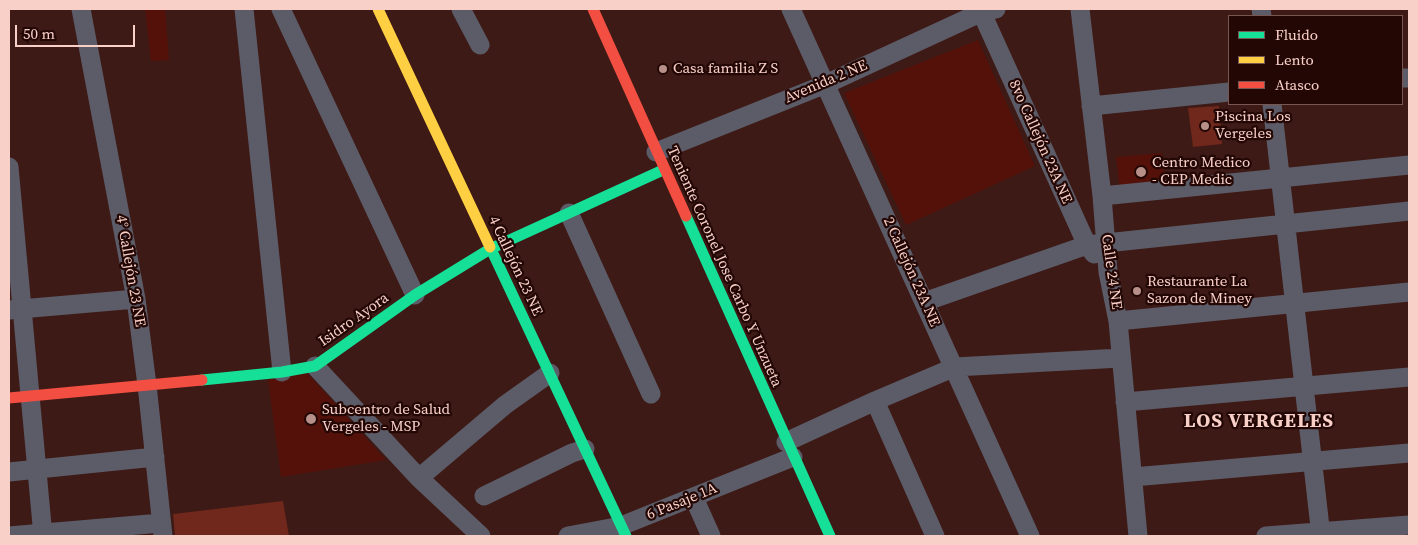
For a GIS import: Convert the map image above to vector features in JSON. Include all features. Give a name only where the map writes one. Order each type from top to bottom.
[{"type":"street","name":"4° Callejón 23 NE","points":[[81,9],[136,299],[162,530]]},
{"type":"street","points":[[244,9],[282,372]]},
{"type":"street","points":[[281,9],[416,295]]},
{"type":"street","name":"4 Callejón 23 NE","points":[[378,9],[623,531]]},
{"type":"street","points":[[461,9],[480,45]]},
{"type":"street","name":"Teniente Coronel Jose Carbo Y Unzueta","points":[[593,9],[663,170],[789,450],[830,536]]},
{"type":"street","name":"2 Callejón 23A NE","points":[[791,9],[1030,536]]},
{"type":"street","name":"Calle 24 NE","points":[[1080,9],[1102,196],[1108,272],[1118,321],[1138,536]]},
{"type":"street","name":"Avenida 2 NE","points":[[656,152],[826,84],[986,10]]},
{"type":"street","name":"8vo Callejón 23A NE","points":[[986,10],[1087,245],[1108,272]]},
{"type":"street","points":[[1092,106],[1228,92]]},
{"type":"street","points":[[1272,105],[1321,534]]},
{"type":"street","points":[[1102,196],[1409,165]]},
{"type":"street","points":[[9,167],[16,309],[32,396],[36,469],[43,534]]},
{"type":"street","name":"Isidro Ayora","points":[[9,398],[282,372],[314,366],[416,295],[490,249],[663,170]]},
{"type":"street","points":[[924,302],[1087,245],[1409,211]]},
{"type":"street","points":[[569,213],[651,394]]},
{"type":"street","points":[[1118,321],[1409,292]]},
{"type":"street","points":[[16,309],[136,299]]},
{"type":"street","points":[[954,367],[1122,358]]},
{"type":"street","points":[[314,366],[419,478],[480,536]]},
{"type":"street","name":"6 Pasaje 1A","points":[[568,536],[623,531],[789,450],[875,401],[954,367]]},
{"type":"street","points":[[419,478],[505,405],[550,374]]},
{"type":"street","points":[[1126,402],[1409,377]]},
{"type":"street","points":[[875,401],[935,536]]},
{"type":"street","points":[[484,496],[572,453],[585,450]]},
{"type":"street","points":[[1133,476],[1409,453]]},
{"type":"street","points":[[9,472],[155,457]]},
{"type":"street","points":[[694,498],[712,536]]},
{"type":"street","points":[[1266,536],[1321,534],[1409,525]]},
{"type":"street","points":[[9,536],[162,530]]},
{"type":"shaded area","points":[[145,9],[165,9],[169,60],[151,61]]},
{"type":"shaded area","points":[[978,40],[1035,166],[906,225],[844,93]]},
{"type":"shaded area","name":"Piscina Los Vergeles","points":[[1219,106],[1222,144],[1193,147],[1188,108]]},
{"type":"shaded area","name":"Centro Medico - CEP Medic","points":[[1162,153],[1166,187],[1120,191],[1116,157]]},
{"type":"shaded area","name":"Subcentro de Salud Vergeles - MSP","points":[[307,373],[386,460],[281,477],[268,379]]},
{"type":"shaded area","points":[[283,501],[289,536],[175,536],[173,514]]},
{"type":"traffic: fast","points":[[202,380],[282,372],[315,366],[415,295],[490,249],[663,170]]},
{"type":"traffic: fast","points":[[686,216],[830,536]]},
{"type":"traffic: fast","points":[[490,247],[626,536]]},
{"type":"traffic: slow","points":[[378,9],[490,247]]},
{"type":"traffic: jam","points":[[593,9],[686,216]]},
{"type":"traffic: jam","points":[[9,398],[202,380]]},
{"type":"place","name":"Casa familia Z S","points":[[663,69]]},
{"type":"place","name":"Piscina Los Vergeles","points":[[1205,126]]},
{"type":"place","name":"Centro Medico - CEP Medic","points":[[1141,172]]},
{"type":"place","name":"Restaurante La Sazon de Miney","points":[[1137,291]]},
{"type":"place","name":"Subcentro de Salud Vergeles - MSP","points":[[311,419]]},
{"type":"district","name":"LOS VERGELES","points":[[1259,422]]}]
